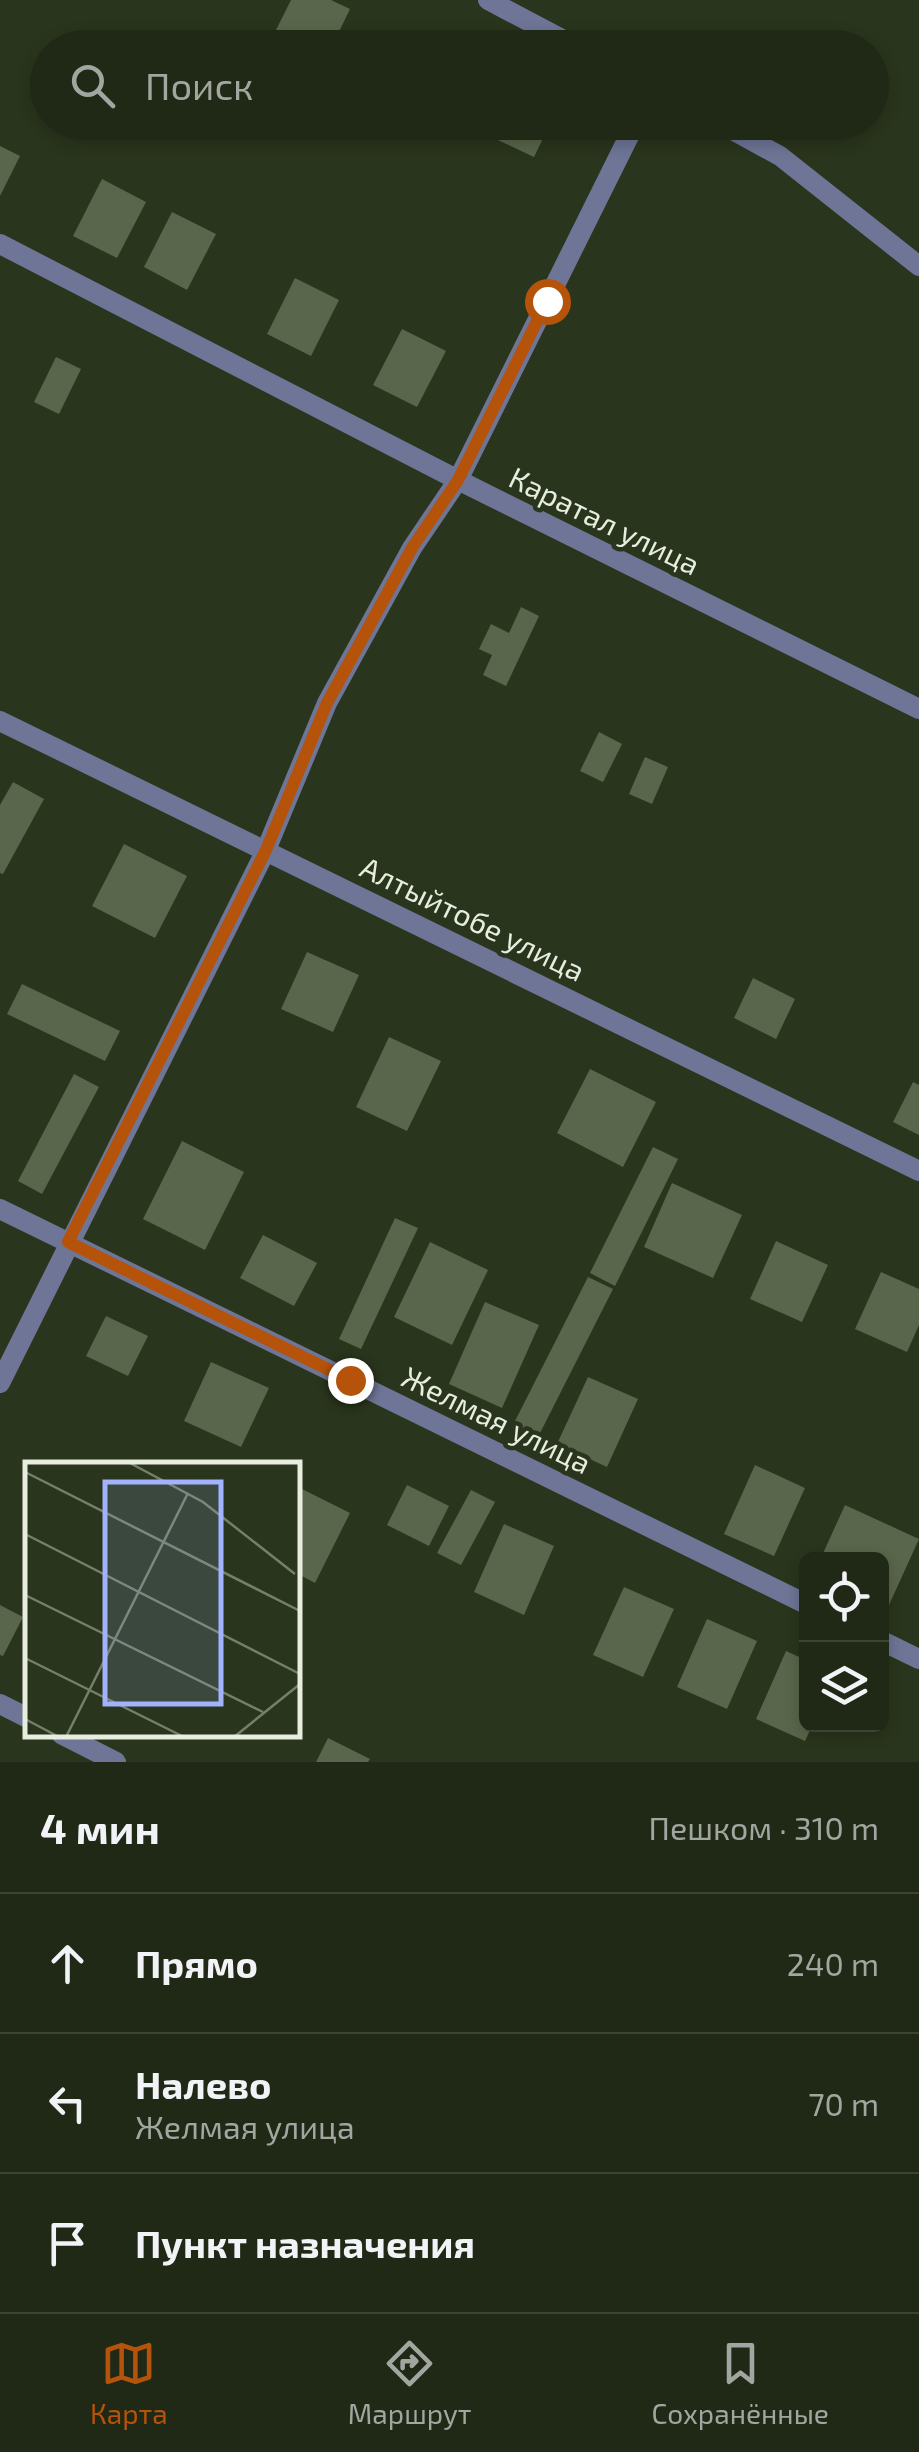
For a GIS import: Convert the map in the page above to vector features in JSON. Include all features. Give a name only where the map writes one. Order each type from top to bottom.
[{"type":"street","points":[[488,0],[546,30]]},
{"type":"street","points":[[0,1383],[266,850],[327,703],[412,548],[458,480],[627,140]]},
{"type":"street","points":[[751,140],[780,156],[919,266]]},
{"type":"street","name":"Каратал улица","points":[[0,244],[458,480],[919,709]]},
{"type":"street","name":"Алтыйтобе улица","points":[[0,720],[919,1172]]},
{"type":"street","name":"Желмая улица","points":[[0,1209],[799,1601]]},
{"type":"street","points":[[884,1642],[919,1659]]},
{"type":"street","points":[[0,1704],[25,1716]]},
{"type":"street","points":[[67,1737],[116,1762]]},
{"type":"building","points":[[291,0],[331,0],[350,9],[340,30],[276,30]]},
{"type":"building","points":[[498,140],[542,140],[534,157]]},
{"type":"building","points":[[0,146],[20,156],[0,196]]},
{"type":"building","points":[[102,179],[146,202],[117,258],[73,236]]},
{"type":"building","points":[[172,212],[216,234],[187,290],[144,267]]},
{"type":"building","points":[[295,278],[339,300],[311,356],[267,334]]},
{"type":"building","points":[[402,329],[446,351],[417,407],[373,385]]},
{"type":"building","points":[[56,357],[81,369],[59,414],[34,402]]},
{"type":"building","points":[[521,607],[539,616],[506,686],[483,675],[492,655],[479,649],[491,624],[509,633]]},
{"type":"building","points":[[599,732],[622,744],[603,782],[580,771]]},
{"type":"building","points":[[645,757],[668,767],[652,804],[629,794]]},
{"type":"building","points":[[13,782],[44,799],[3,874],[0,805]]},
{"type":"building","points":[[124,844],[187,876],[155,938],[92,906]]},
{"type":"building","points":[[307,952],[359,975],[333,1032],[281,1009]]},
{"type":"building","points":[[753,978],[795,999],[776,1039],[734,1018]]},
{"type":"building","points":[[22,984],[120,1031],[105,1061],[7,1014]]},
{"type":"building","points":[[389,1037],[441,1061],[407,1131],[356,1107]]},
{"type":"building","points":[[590,1069],[656,1102],[623,1167],[557,1133]]},
{"type":"building","points":[[74,1074],[99,1087],[42,1194],[18,1181]]},
{"type":"building","points":[[913,1082],[919,1085],[919,1135],[893,1122]]},
{"type":"building","points":[[182,1141],[244,1172],[205,1250],[143,1219]]},
{"type":"building","points":[[653,1147],[678,1159],[615,1286],[590,1273]]},
{"type":"building","points":[[672,1183],[742,1215],[713,1278],[644,1247]]},
{"type":"building","points":[[395,1218],[418,1228],[361,1349],[339,1339]]},
{"type":"building","points":[[263,1235],[317,1263],[294,1306],[240,1278]]},
{"type":"building","points":[[776,1241],[828,1265],[802,1322],[750,1299]]},
{"type":"building","points":[[430,1242],[488,1270],[452,1345],[394,1317]]},
{"type":"building","points":[[881,1272],[919,1289],[919,1325],[907,1352],[855,1329]]},
{"type":"building","points":[[588,1277],[613,1289],[537,1439],[512,1427]]},
{"type":"building","points":[[485,1302],[539,1325],[502,1408],[449,1384]]},
{"type":"building","points":[[106,1316],[148,1336],[128,1376],[86,1356]]},
{"type":"building","points":[[211,1362],[269,1388],[241,1447],[184,1421]]},
{"type":"building","points":[[588,1377],[638,1399],[607,1467],[557,1444]]},
{"type":"building","points":[[755,1465],[805,1488],[774,1556],[724,1534]]},
{"type":"building","points":[[407,1485],[449,1506],[429,1546],[387,1525]]},
{"type":"building","points":[[300,1488],[350,1513],[315,1583],[300,1575]]},
{"type":"building","points":[[471,1490],[495,1502],[461,1565],[437,1553]]},
{"type":"building","points":[[845,1505],[919,1539],[889,1605],[889,1552],[824,1552]]},
{"type":"building","points":[[504,1524],[554,1546],[524,1615],[474,1592]]},
{"type":"building","points":[[624,1587],[674,1609],[643,1677],[593,1655]]},
{"type":"building","points":[[0,1605],[23,1617],[3,1656],[0,1655]]},
{"type":"building","points":[[707,1619],[757,1641],[727,1709],[677,1687]]},
{"type":"building","points":[[786,1651],[799,1657],[799,1732],[809,1732],[805,1741],[756,1719]]},
{"type":"building","points":[[328,1738],[370,1759],[316,1762]]},
{"type":"route","points":[[350,1380],[68,1242],[266,850],[327,703],[412,548],[458,480],[547,301]]}]
